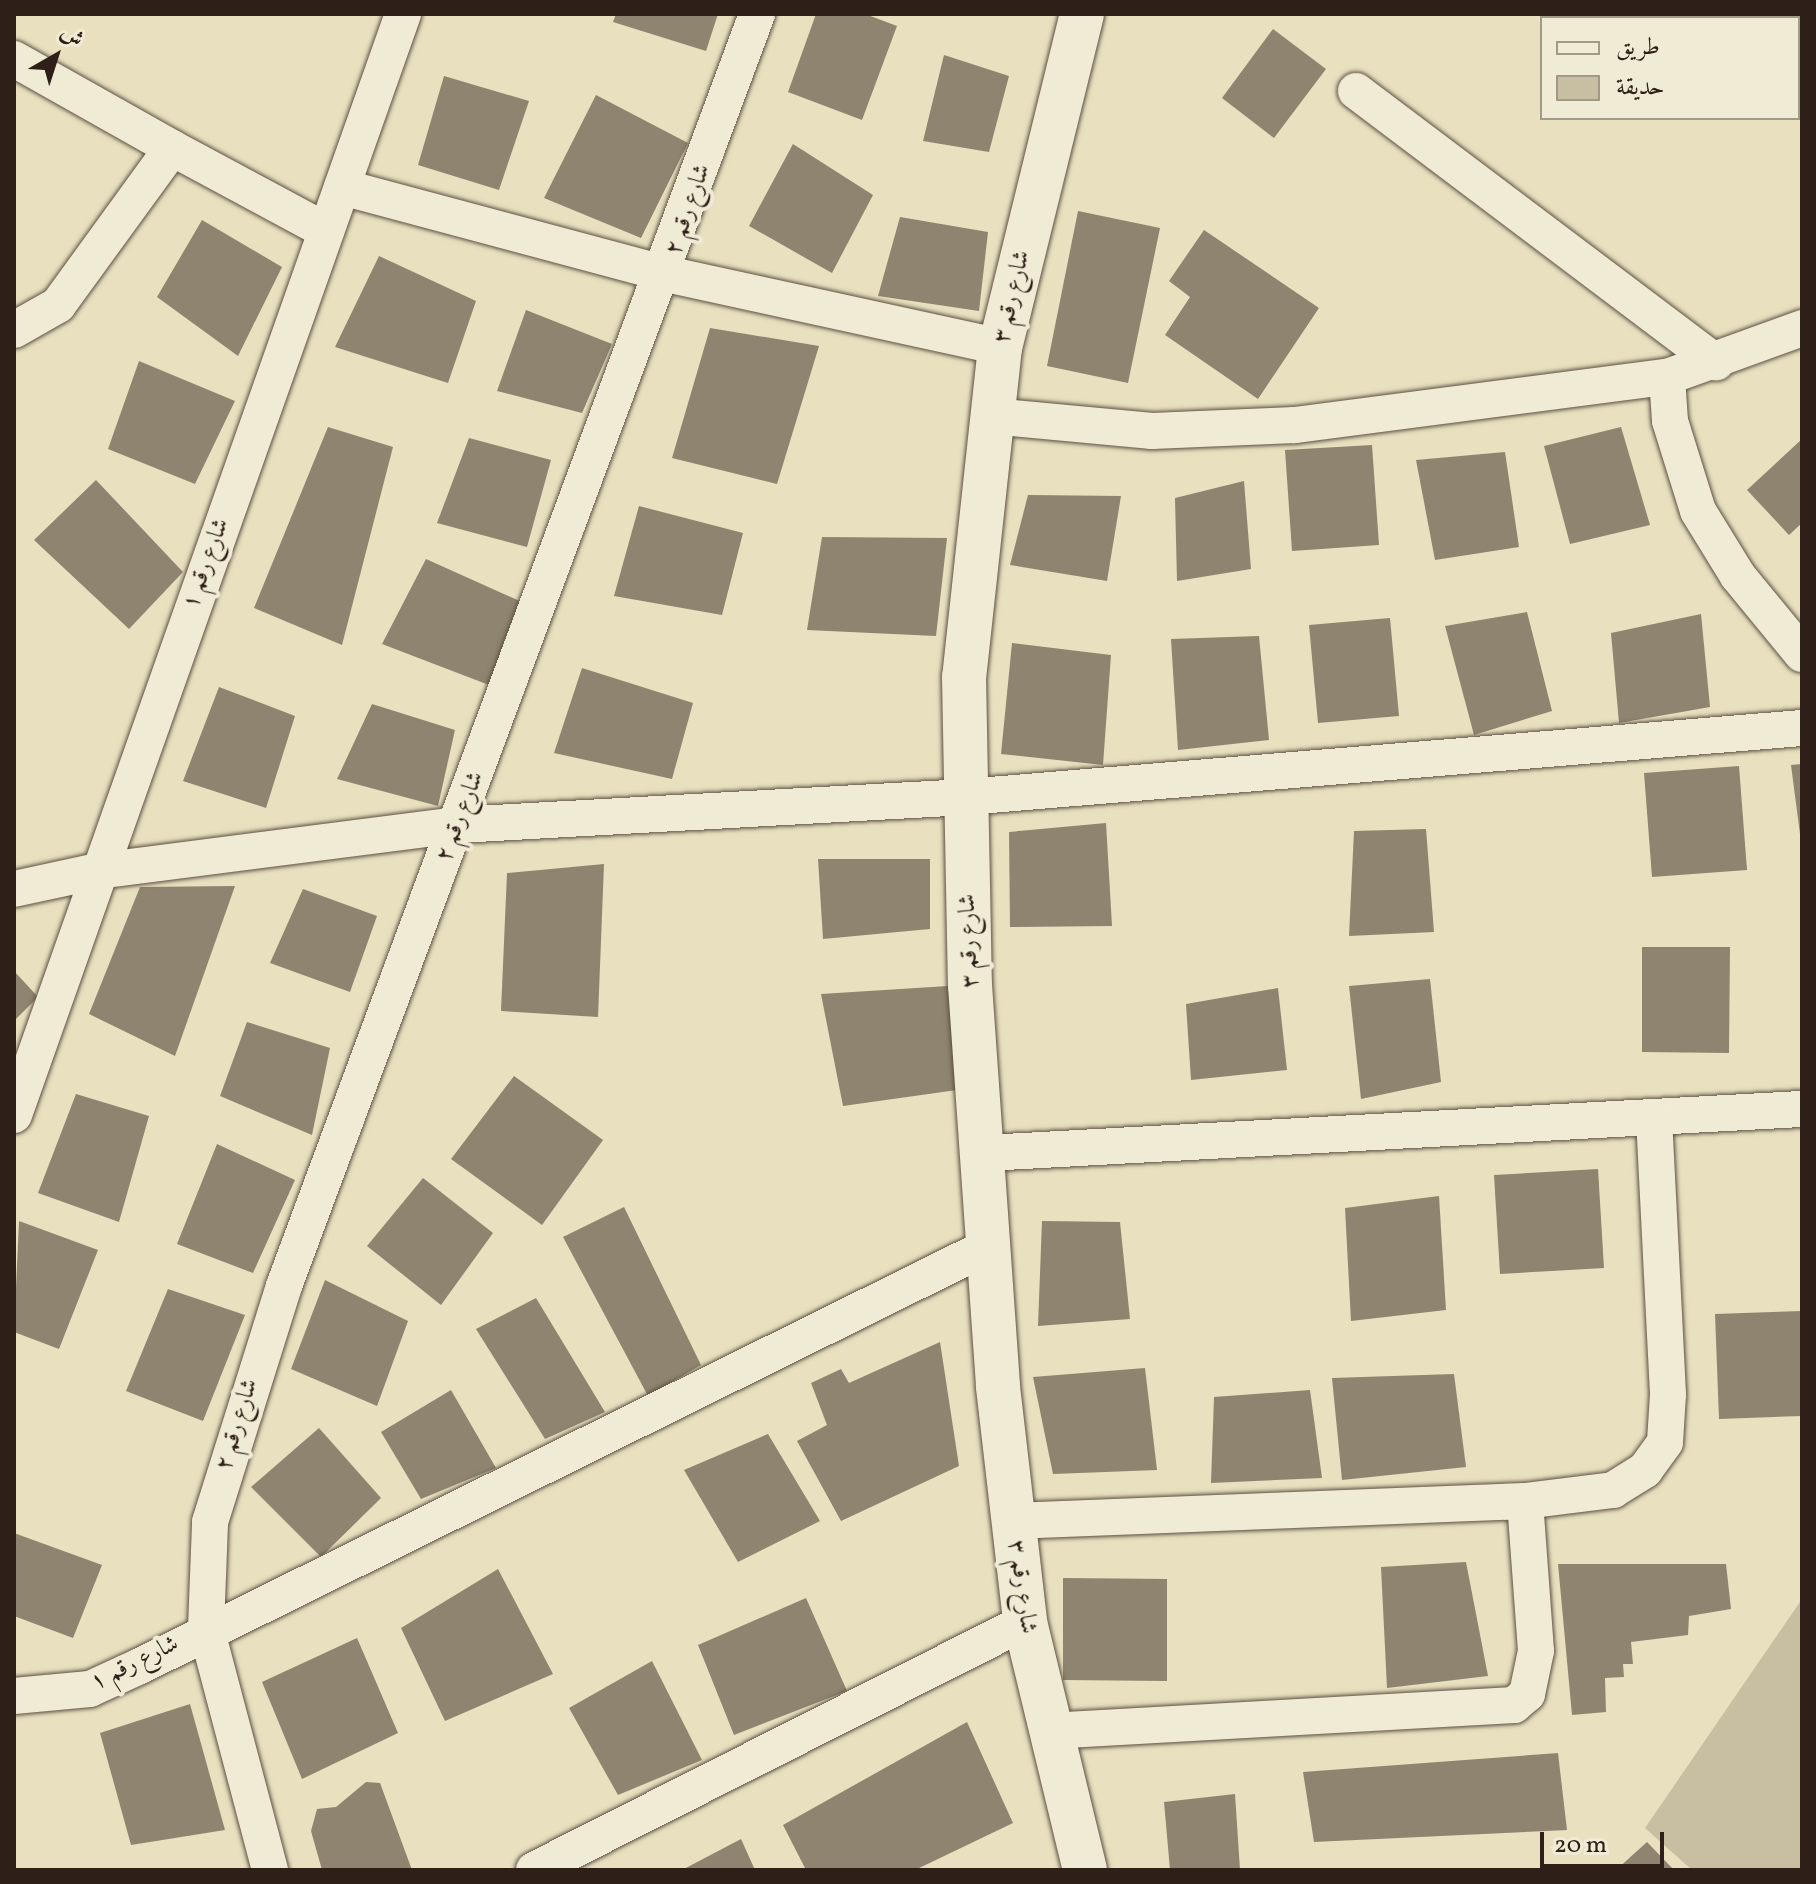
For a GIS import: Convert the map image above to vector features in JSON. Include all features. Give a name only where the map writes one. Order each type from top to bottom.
[{"type":"street","name":"شارع رقم ١","points":[[14,1115],[403,14]]},
{"type":"street","name":"شارع رقم ٢","points":[[270,1870],[206,1628],[210,1522],[244,1401],[666,274],[757,14]]},
{"type":"street","name":"شارع رقم ٣","points":[[1082,14],[1000,347],[964,677],[970,985],[986,1153],[1012,1521],[1025,1622],[1048,1731],[1085,1870]]},
{"type":"street","points":[[14,59],[326,231]]},
{"type":"street","points":[[1356,91],[1716,362]]},
{"type":"street","points":[[14,330],[58,305],[172,148]]},
{"type":"street","points":[[342,187],[666,274],[1000,347]]},
{"type":"street","points":[[991,416],[1152,431],[1295,425],[1667,377],[1716,362],[1802,328]]},
{"type":"street","points":[[1667,377],[1670,421],[1698,511],[1738,576],[1802,654]]},
{"type":"street","points":[[14,889],[98,871],[458,825],[966,797],[1802,728]]},
{"type":"street","points":[[986,1153],[1802,1109]]},
{"type":"street","points":[[1012,1521],[1525,1501],[1613,1490],[1645,1470],[1665,1442],[1654,1118]]},
{"type":"street","name":"شارع رقم ١","points":[[14,1696],[90,1689],[206,1628],[991,1245]]},
{"type":"street","points":[[1048,1731],[1514,1705],[1527,1694],[1536,1651],[1525,1501]]},
{"type":"street","points":[[534,1870],[1025,1622]]},
{"type":"green space","points":[[1802,1599],[1802,1870],[1692,1870],[1645,1828]]},
{"type":"building","points":[[616,14],[718,14],[706,51],[613,22]]},
{"type":"building","points":[[816,14],[865,14],[897,26],[862,120],[788,92]]},
{"type":"building","points":[[1273,29],[1326,69],[1274,138],[1222,98]]},
{"type":"building","points":[[944,55],[1009,76],[989,152],[923,141]]},
{"type":"building","points":[[444,76],[529,101],[499,190],[418,165]]},
{"type":"building","points":[[596,95],[688,143],[641,238],[544,198]]},
{"type":"building","points":[[793,144],[873,195],[832,273],[749,226]]},
{"type":"building","points":[[1078,211],[1160,228],[1128,383],[1047,366]]},
{"type":"building","points":[[900,217],[988,232],[979,311],[878,296]]},
{"type":"building","points":[[202,220],[282,267],[238,356],[157,297]]},
{"type":"building","points":[[1204,230],[1319,308],[1258,399],[1165,335],[1190,297],[1169,281]]},
{"type":"building","points":[[379,256],[476,301],[448,383],[335,347]]},
{"type":"building","points":[[526,310],[612,344],[582,413],[497,391]]},
{"type":"building","points":[[710,328],[819,346],[777,484],[672,458]]},
{"type":"building","points":[[139,361],[235,401],[195,484],[108,449]]},
{"type":"building","points":[[328,427],[393,447],[342,645],[254,608]]},
{"type":"building","points":[[1621,427],[1650,525],[1570,544],[1544,446]]},
{"type":"building","points":[[469,438],[551,460],[527,547],[437,523]]},
{"type":"building","points":[[1802,439],[1802,523],[1789,535],[1747,490]]},
{"type":"building","points":[[1372,445],[1379,545],[1292,551],[1285,450]]},
{"type":"building","points":[[1505,452],[1519,547],[1435,560],[1416,460]]},
{"type":"building","points":[[96,480],[183,572],[129,629],[34,540]]},
{"type":"building","points":[[1244,481],[1251,569],[1177,581],[1175,498]]},
{"type":"building","points":[[1028,495],[1121,496],[1107,581],[1010,565]]},
{"type":"building","points":[[639,506],[743,533],[722,615],[614,596]]},
{"type":"building","points":[[822,537],[947,538],[936,636],[807,630]]},
{"type":"building","points":[[426,559],[522,602],[489,685],[382,644]]},
{"type":"building","points":[[1527,612],[1552,711],[1474,735],[1445,626]]},
{"type":"building","points":[[1701,614],[1710,707],[1619,723],[1611,633]]},
{"type":"building","points":[[1390,618],[1399,716],[1318,723],[1309,625]]},
{"type":"building","points":[[1259,636],[1269,740],[1178,750],[1171,639]]},
{"type":"building","points":[[1012,643],[1111,655],[1103,765],[1001,754]]},
{"type":"building","points":[[582,668],[693,703],[672,779],[554,753]]},
{"type":"building","points":[[219,687],[295,716],[266,808],[183,781]]},
{"type":"building","points":[[372,704],[455,730],[438,806],[337,779]]},
{"type":"building","points":[[1802,764],[1802,834],[1800,834],[1791,765]]},
{"type":"building","points":[[1739,766],[1747,870],[1652,877],[1644,773]]},
{"type":"building","points":[[1106,823],[1112,926],[1010,927],[1009,832]]},
{"type":"building","points":[[1426,829],[1434,932],[1349,936],[1354,831]]},
{"type":"building","points":[[818,859],[930,859],[930,929],[823,939]]},
{"type":"building","points":[[604,864],[598,1017],[501,1011],[507,873]]},
{"type":"building","points":[[235,886],[175,1056],[89,1014],[140,887]]},
{"type":"building","points":[[303,889],[377,916],[350,992],[270,963]]},
{"type":"building","points":[[1642,947],[1730,947],[1729,1053],[1642,1052]]},
{"type":"building","points":[[14,971],[38,997],[14,1021]]},
{"type":"building","points":[[1430,979],[1441,1082],[1361,1099],[1349,986]]},
{"type":"building","points":[[948,986],[957,1090],[843,1106],[821,994]]},
{"type":"building","points":[[1278,988],[1287,1070],[1191,1080],[1186,1004]]},
{"type":"building","points":[[247,1022],[330,1048],[312,1135],[220,1096]]},
{"type":"building","points":[[514,1076],[603,1140],[542,1225],[451,1159]]},
{"type":"building","points":[[76,1094],[149,1116],[119,1222],[38,1193]]},
{"type":"building","points":[[217,1144],[295,1180],[253,1273],[177,1244]]},
{"type":"building","points":[[1598,1169],[1604,1268],[1500,1274],[1494,1175]]},
{"type":"building","points":[[423,1178],[493,1233],[441,1305],[367,1246]]},
{"type":"building","points":[[1439,1196],[1446,1310],[1351,1321],[1345,1208]]},
{"type":"building","points":[[624,1207],[701,1365],[648,1396],[563,1237]]},
{"type":"building","points":[[19,1221],[98,1250],[59,1349],[14,1332]]},
{"type":"building","points":[[1042,1221],[1120,1222],[1130,1319],[1038,1326]]},
{"type":"building","points":[[325,1280],[408,1321],[377,1406],[291,1369]]},
{"type":"building","points":[[168,1289],[245,1315],[203,1421],[126,1391]]},
{"type":"building","points":[[536,1298],[605,1412],[545,1439],[476,1329]]},
{"type":"building","points":[[1802,1311],[1802,1416],[1719,1419],[1715,1314]]},
{"type":"building","points":[[940,1342],[959,1466],[841,1521],[797,1441],[827,1425],[811,1383],[841,1369],[849,1383]]},
{"type":"building","points":[[1145,1368],[1157,1470],[1053,1474],[1033,1377]]},
{"type":"building","points":[[1454,1374],[1466,1467],[1342,1480],[1332,1378]]},
{"type":"building","points":[[451,1390],[496,1468],[421,1499],[381,1432]]},
{"type":"building","points":[[1310,1390],[1322,1478],[1211,1483],[1214,1397]]},
{"type":"building","points":[[319,1428],[381,1498],[321,1557],[251,1487]]},
{"type":"building","points":[[768,1434],[820,1521],[738,1562],[684,1470]]},
{"type":"building","points":[[14,1533],[102,1565],[73,1638],[14,1616]]},
{"type":"building","points":[[1466,1562],[1488,1676],[1387,1688],[1381,1567]]},
{"type":"building","points":[[1558,1564],[1726,1564],[1731,1609],[1689,1616],[1688,1635],[1631,1642],[1633,1664],[1623,1664],[1624,1677],[1605,1678],[1606,1712],[1572,1715]]},
{"type":"building","points":[[498,1569],[553,1674],[445,1721],[401,1628]]},
{"type":"building","points":[[1063,1578],[1167,1579],[1167,1681],[1063,1680]]},
{"type":"building","points":[[806,1598],[847,1691],[734,1735],[698,1645]]},
{"type":"building","points":[[357,1638],[398,1733],[302,1779],[262,1682]]},
{"type":"building","points":[[652,1661],[702,1760],[618,1795],[569,1708]]},
{"type":"building","points":[[190,1704],[225,1830],[131,1845],[100,1733]]},
{"type":"building","points":[[967,1722],[1013,1823],[915,1870],[806,1870],[783,1825]]},
{"type":"building","points":[[1558,1753],[1567,1830],[1314,1842],[1303,1772]]},
{"type":"building","points":[[366,1782],[380,1783],[412,1870],[322,1870],[311,1831],[317,1809],[336,1807]]},
{"type":"building","points":[[1235,1794],[1240,1870],[1170,1870],[1164,1802]]},
{"type":"building","points":[[741,1839],[755,1870],[682,1870]]},
{"type":"building","points":[[1647,1842],[1674,1870],[1616,1870]]}]
